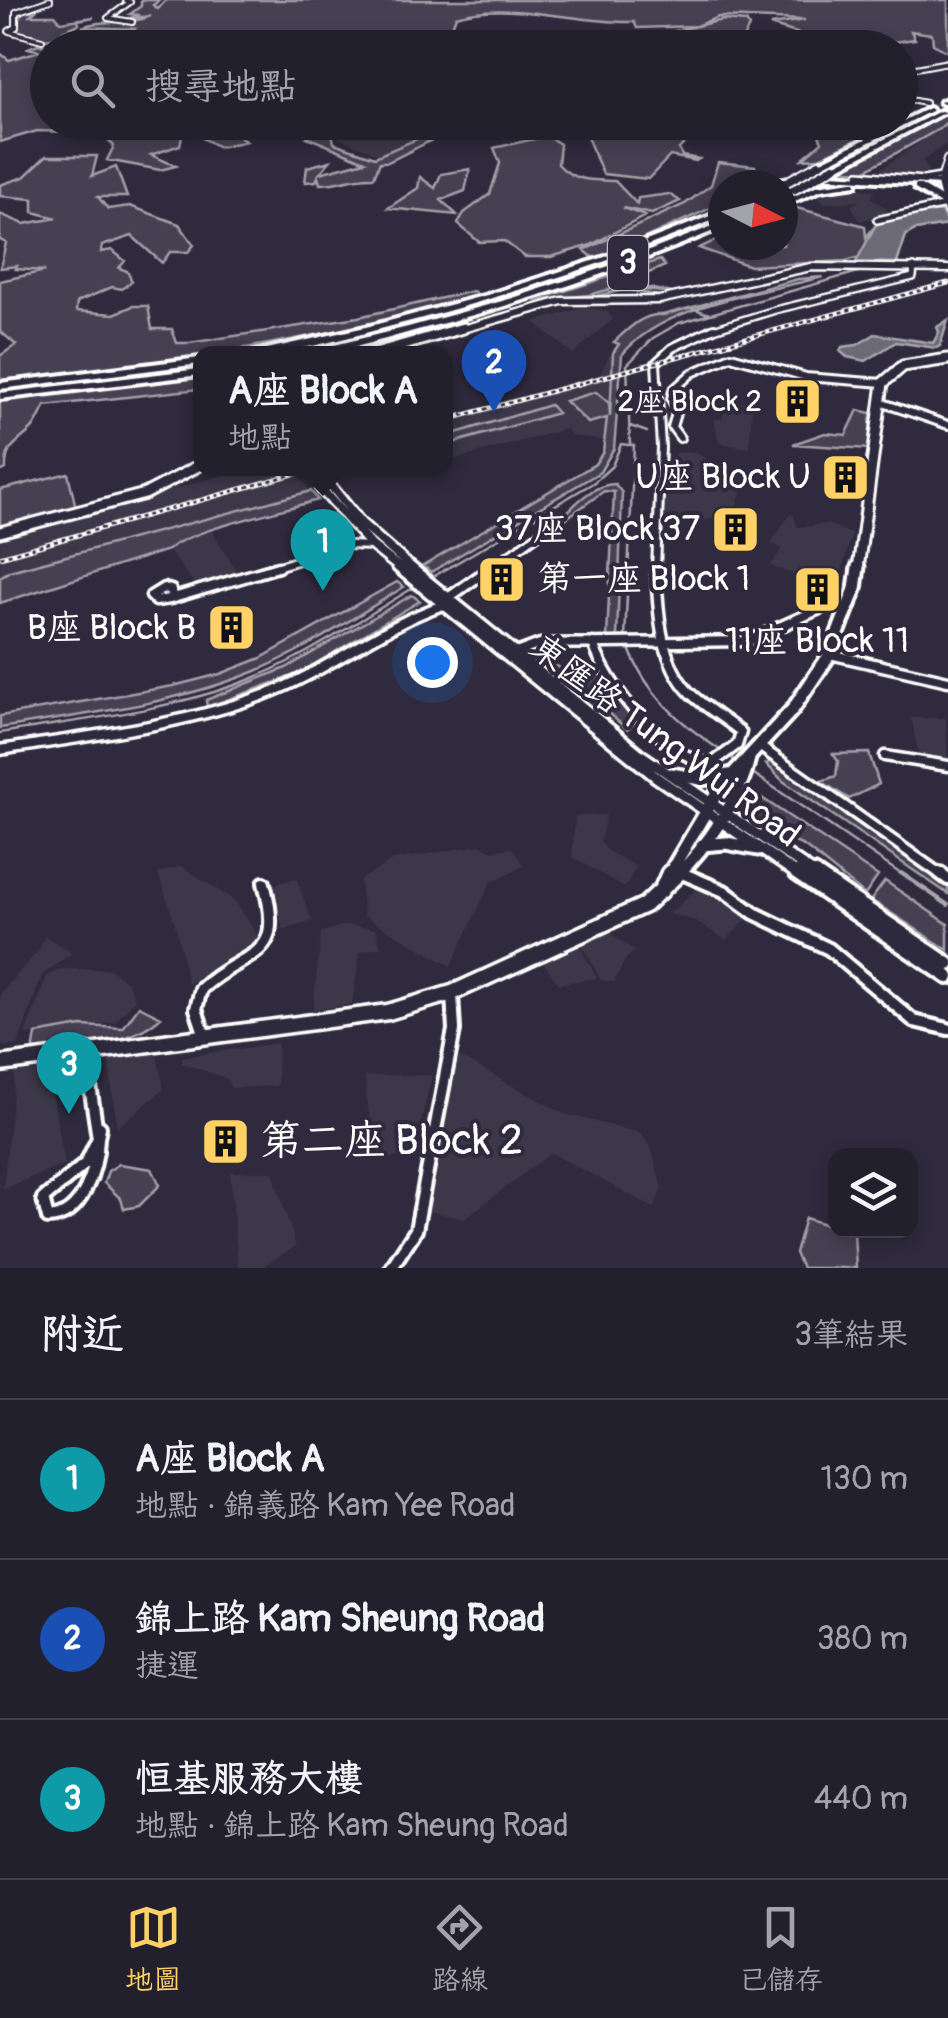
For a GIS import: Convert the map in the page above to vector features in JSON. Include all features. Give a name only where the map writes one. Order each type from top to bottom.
[{"type":"highway","points":[[918,120],[944,105]]},
{"type":"highway","points":[[918,111],[927,106]]},
{"type":"highway","points":[[798,175],[863,140]]},
{"type":"highway","points":[[798,187],[882,140]]},
{"type":"highway","points":[[798,178],[816,175],[914,183],[945,193]]},
{"type":"highway","points":[[798,198],[825,186],[865,183],[945,193]]},
{"type":"highway","name":"3","points":[[289,346],[478,301],[682,231],[708,218]]},
{"type":"highway","name":"3","points":[[337,346],[532,295],[708,230]]},
{"type":"highway","points":[[532,295],[574,286],[708,239]]},
{"type":"highway","points":[[0,386],[193,363]]},
{"type":"highway","points":[[0,396],[193,373]]},
{"type":"main road","points":[[945,193],[948,160]]},
{"type":"main road","points":[[400,346],[556,302],[659,300],[771,272],[839,266],[948,272]]},
{"type":"main road","points":[[421,346],[554,308],[657,305],[754,282],[808,274],[909,270]]},
{"type":"main road","points":[[661,891],[678,854],[730,774],[793,710],[830,654],[861,559],[883,383],[903,366],[948,359]]},
{"type":"main road","points":[[0,532],[145,494],[193,470]]},
{"type":"main road","points":[[0,1064],[388,1012],[452,993],[645,905],[682,873],[702,845],[744,780],[754,752]]},
{"type":"main road","points":[[671,774],[702,780],[730,774]]},
{"type":"main road","points":[[702,845],[730,843],[758,848]]},
{"type":"street","points":[[30,37],[9,31],[16,27],[16,12],[50,0]]},
{"type":"street","points":[[126,0],[130,2],[108,18],[132,22]]},
{"type":"street","points":[[918,67],[948,62]]},
{"type":"street","points":[[918,103],[927,106]]},
{"type":"street","points":[[859,174],[872,172],[924,180],[945,193]]},
{"type":"street","points":[[876,220],[910,210],[945,193]]},
{"type":"street","points":[[594,643],[610,684],[638,718],[699,764],[719,760],[736,745],[741,732],[707,709],[683,685],[665,641],[657,520],[662,441],[654,393],[658,359],[677,345],[741,320],[893,283],[909,270]]},
{"type":"street","points":[[680,438],[672,427],[677,410],[671,401],[672,390],[692,372],[731,356],[806,376],[883,383]]},
{"type":"street","points":[[880,402],[948,425]]},
{"type":"street","name":"東匯路 Tung Wui Road","points":[[402,566],[357,532],[326,487],[402,566],[444,602],[708,807],[725,810],[948,964]]},
{"type":"street","points":[[0,750],[202,714],[264,695],[295,682],[406,618],[444,602],[547,528]]},
{"type":"street","points":[[350,545],[357,532]]},
{"type":"street","points":[[172,595],[194,592],[350,545],[372,546]]},
{"type":"street","name":"東匯路 Tung Wui Road","points":[[444,602],[516,652],[641,755],[671,774],[708,807],[717,822],[948,977]]},
{"type":"street","points":[[516,652],[534,644],[748,640],[831,604],[847,608]]},
{"type":"street","points":[[830,654],[948,681]]},
{"type":"street","points":[[754,752],[948,879]]},
{"type":"street","points":[[885,756],[948,766]]},
{"type":"street","points":[[682,873],[724,891],[754,913],[830,949],[914,1021],[948,1029]]},
{"type":"street","points":[[205,1036],[196,1007],[201,991],[258,952],[273,934],[274,908],[264,883]]},
{"type":"street","points":[[393,1267],[416,1230],[454,1030],[452,993]]},
{"type":"street","points":[[85,1053],[100,1127],[98,1157],[85,1190],[69,1213],[48,1218],[43,1213],[43,1199],[89,1162],[100,1127]]},
{"type":"shaded area","points":[[141,0],[160,0],[153,5],[158,9],[166,0],[948,0],[948,52],[933,44],[932,34],[918,30],[786,30],[770,25],[805,20],[718,17],[696,26],[637,28],[634,22],[499,10],[456,16],[451,30],[82,27],[151,16],[127,19],[140,15],[130,14],[141,6]]},
{"type":"shaded area","points":[[37,9],[30,15],[55,15],[61,22],[94,17],[78,20],[79,24],[65,30],[30,30],[30,37],[13,32],[23,12]]},
{"type":"shaded area","points":[[722,20],[746,22],[749,27],[747,30],[680,30]]},
{"type":"shaded area","points":[[0,53],[9,60],[30,54],[30,133],[0,142]]},
{"type":"shaded area","points":[[948,113],[948,121],[939,129],[864,171],[841,169],[896,140],[918,140],[918,129]]},
{"type":"shaded area","points":[[948,124],[948,143],[923,160],[930,176],[890,175],[879,170]]},
{"type":"shaded area","points":[[108,140],[181,140],[180,145],[151,155],[176,166],[160,170],[107,160],[114,146]]},
{"type":"shaded area","points":[[206,140],[246,141],[219,147]]},
{"type":"shaded area","points":[[314,140],[333,140],[375,157],[414,140],[430,141],[388,162],[380,162],[374,177],[320,184],[318,177],[316,181],[305,182],[307,167],[330,161],[320,173],[365,161]]},
{"type":"shaded area","points":[[343,140],[415,140],[378,154]]},
{"type":"shaded area","points":[[530,140],[553,140],[560,144],[558,164],[570,174],[615,181],[637,204],[638,198],[669,194],[680,201],[652,214],[623,208],[645,216],[591,245],[551,257],[525,257],[504,241],[479,242],[458,224],[464,213],[490,194],[500,163],[494,148]]},
{"type":"shaded area","points":[[588,140],[678,140],[684,144],[679,149],[682,156],[699,159],[670,156],[648,179],[603,174]]},
{"type":"shaded area","points":[[856,140],[819,158],[802,159],[822,142]]},
{"type":"shaded area","points":[[46,156],[97,156],[92,176],[116,167],[127,197],[98,197],[108,209],[130,206],[179,224],[194,245],[188,252],[170,252],[162,263],[132,236],[102,246],[101,252],[112,250],[125,261],[119,268],[127,271],[132,281],[122,289],[112,287],[77,302],[76,311],[114,314],[133,306],[148,306],[152,329],[172,329],[177,343],[358,317],[473,291],[480,296],[361,326],[258,346],[193,346],[193,356],[0,380],[0,356],[16,345],[0,331],[0,281],[45,271],[15,269],[17,266],[0,268],[6,243],[0,240],[0,214],[24,224],[57,218],[33,212],[33,199],[0,196],[0,185],[24,177]]},
{"type":"shaded area","points":[[718,162],[755,166],[756,170],[716,170]]},
{"type":"shaded area","points":[[470,169],[465,191],[441,200],[457,215],[388,208],[418,188],[420,177],[435,188],[441,174]]},
{"type":"shaded area","points":[[708,187],[708,209],[596,260],[584,250],[685,204]]},
{"type":"shaded area","points":[[852,189],[876,190],[871,198],[888,209],[885,214],[860,221],[851,205],[860,201],[824,203],[819,196]]},
{"type":"shaded area","points":[[798,208],[865,226],[866,237],[875,226],[938,211],[947,225],[906,235],[897,263],[878,250],[856,262],[860,257],[750,266],[733,260],[798,260]]},
{"type":"shaded area","points":[[923,211],[942,212],[947,225],[906,235],[897,263],[856,262],[875,226],[887,218]]},
{"type":"shaded area","points":[[660,260],[665,266],[625,283],[672,293],[618,287],[589,295],[534,301]]},
{"type":"shaded area","points":[[823,277],[688,312],[640,338],[622,355],[614,448],[600,472],[431,572],[423,566],[595,464],[603,452],[607,418],[588,423],[565,401],[596,392],[609,403],[610,417],[613,353],[619,344],[614,342],[636,323],[649,316],[798,279]]},
{"type":"shaded area","points":[[584,307],[607,311],[613,319],[573,354],[534,322]]},
{"type":"shaded area","points":[[948,320],[936,348],[896,342],[866,361],[847,357],[840,351],[875,334],[933,343],[939,332],[937,327]]},
{"type":"shaded area","points":[[609,355],[613,355],[605,441],[573,436],[566,429],[453,460],[453,415],[601,373]]},
{"type":"shaded area","points":[[193,378],[193,390],[45,406],[34,427],[10,450],[6,469],[0,472],[0,401]]},
{"type":"shaded area","points":[[751,402],[752,407],[749,448],[719,443],[714,419],[722,419],[726,404],[735,407]]},
{"type":"shaded area","points":[[550,405],[557,413],[453,443],[453,434]]},
{"type":"shaded area","points":[[858,410],[871,413],[869,449],[793,444],[825,433],[846,435]]},
{"type":"shaded area","points":[[695,452],[722,468],[741,492],[737,506],[723,516],[662,530],[666,473],[675,453]]},
{"type":"shaded area","points":[[68,473],[76,508],[0,526],[0,490]]},
{"type":"shaded area","points":[[220,476],[299,476],[311,491],[87,549],[0,577],[0,537]]},
{"type":"shaded area","points":[[615,484],[622,493],[617,637],[607,638],[614,492],[604,491],[550,530],[588,494]]},
{"type":"shaded area","points":[[311,491],[318,500],[215,528],[168,550],[0,603],[0,577],[10,571]]},
{"type":"shaded area","points":[[790,514],[794,515],[797,527],[827,524],[852,534],[839,580],[829,587],[770,566],[782,549],[771,543]]},
{"type":"shaded area","points":[[212,531],[238,573],[196,586],[168,550],[173,544]]},
{"type":"shaded area","points":[[397,582],[404,587],[332,632],[256,671],[194,692],[130,707],[0,728],[0,716],[220,674],[261,658]]},
{"type":"shaded area","points":[[412,595],[420,601],[298,674],[207,707],[206,700],[286,668]]},
{"type":"shaded area","points":[[537,654],[568,673],[594,665],[635,723],[627,729],[564,676],[531,657]]},
{"type":"shaded area","points":[[911,718],[946,718],[948,762],[920,760]]},
{"type":"shaded area","points":[[869,753],[879,784],[849,799],[821,781],[836,776],[838,761],[833,754]]},
{"type":"shaded area","points":[[783,763],[948,882],[948,894],[783,781],[766,764]]},
{"type":"shaded area","points":[[750,790],[878,876],[865,895],[804,846],[780,836],[744,812],[742,805]]},
{"type":"shaded area","points":[[606,815],[600,842],[607,851],[636,866],[625,888],[572,857],[575,816]]},
{"type":"shaded area","points":[[480,845],[492,851],[512,848],[524,866],[491,882],[451,966],[364,916],[360,880],[393,860]]},
{"type":"shaded area","points":[[181,866],[235,901],[260,939],[188,984],[175,923],[158,873]]},
{"type":"shaded area","points":[[296,878],[312,921],[284,930],[269,886]]},
{"type":"shaded area","points":[[885,881],[948,924],[948,950],[871,900]]},
{"type":"shaded area","points":[[695,890],[718,895],[749,917],[726,940],[695,921],[670,914]]},
{"type":"shaded area","points":[[345,925],[376,929],[381,947],[360,952],[352,1004],[313,1010],[321,932]]},
{"type":"shaded area","points":[[607,931],[635,951],[614,982],[601,980],[582,945]]},
{"type":"shaded area","points":[[45,936],[72,953],[42,975],[18,1045],[0,1046],[0,994],[39,950]]},
{"type":"shaded area","points":[[578,943],[597,978],[559,984],[542,961]]},
{"type":"shaded area","points":[[61,969],[110,969],[128,983],[135,1000],[115,1022],[25,1035],[47,976]]},
{"type":"shaded area","points":[[139,1006],[161,1017],[147,1028],[116,1040],[33,1053],[36,1034],[81,1026],[123,1028]]},
{"type":"shaded area","points":[[278,1043],[277,1086],[230,1088],[228,1079],[182,1063],[182,1057]]},
{"type":"shaded area","points":[[156,1051],[164,1089],[117,1128],[108,1058]]},
{"type":"shaded area","points":[[456,1055],[565,1114],[640,1133],[651,1147],[662,1188],[654,1208],[551,1153],[464,1219],[429,1211]]},
{"type":"shaded area","points":[[48,1071],[65,1164],[3,1189],[15,1073]]},
{"type":"shaded area","points":[[432,1075],[413,1156],[381,1159],[367,1105],[365,1076]]},
{"type":"shaded area","points":[[119,1164],[152,1169],[160,1185],[139,1206],[124,1209],[121,1199],[104,1183],[108,1171]]},
{"type":"shaded area","points":[[230,1172],[273,1172],[296,1246],[260,1268],[238,1268]]},
{"type":"shaded area","points":[[805,1218],[828,1225],[828,1238],[854,1238],[856,1268],[802,1268],[795,1253]]},
{"type":"waterway","points":[[625,638],[634,445],[630,445],[627,365],[653,338],[679,323],[865,270]]},
{"type":"waterway","points":[[597,296],[626,289],[658,296]]},
{"type":"waterway","points":[[692,308],[709,314]]},
{"type":"waterway","points":[[630,426],[647,432]]},
{"type":"waterway","points":[[429,579],[593,483],[612,466],[621,444],[628,445]]},
{"type":"waterway","points":[[0,733],[148,709],[235,685],[306,652],[418,585]]},
{"type":"waterway","points":[[628,646],[647,682],[672,712],[736,761]]},
{"type":"waterway","points":[[751,772],[904,876]]},
{"type":"waterway","points":[[901,873],[948,905]]},
{"type":"tunnel","points":[[925,103],[948,107]]},
{"type":"tunnel","points":[[312,476],[321,489]]},
{"type":"tunnel","points":[[324,476],[331,486]]},
{"type":"railway","points":[[453,418],[948,283]]},
{"type":"railway","points":[[0,557],[287,476]]},
{"type":"place","name":"2座 Block 2","points":[[797,401]]},
{"type":"place","name":"錦上路 Kam Sheung Road","points":[[494,412]]},
{"type":"place","name":"U座 Block U","points":[[846,477]]},
{"type":"place","name":"37座 Block 37","points":[[735,529]]},
{"type":"place","name":"第一座 Block 1","points":[[502,579]]},
{"type":"place","name":"11座 Block 11","points":[[817,589]]},
{"type":"place","name":"A座 Block A","points":[[323,591]]},
{"type":"place","name":"B座 Block B","points":[[231,628]]},
{"type":"place","name":"恒基服務大樓","points":[[69,1114]]},
{"type":"place","name":"第二座 Block 2","points":[[225,1141]]}]
